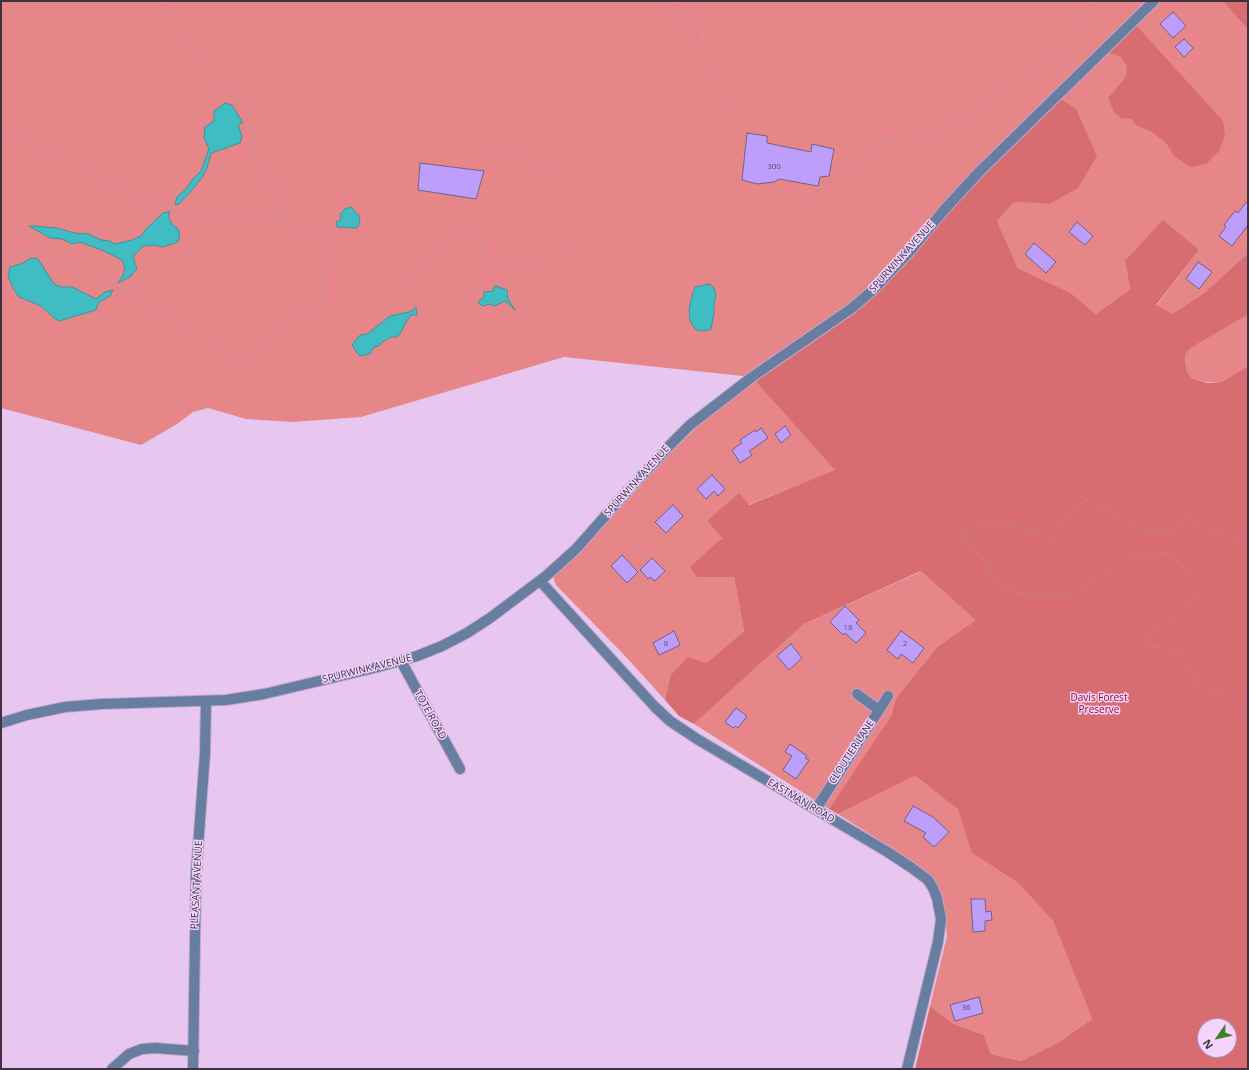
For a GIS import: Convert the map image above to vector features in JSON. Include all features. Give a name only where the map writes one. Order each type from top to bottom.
[{"type":"street","name":"SPURWINK AVENUE","points":[[2,721],[65,707],[102,704],[226,700],[264,694],[417,656],[442,646],[490,618],[540,581],[576,549],[667,448],[690,425],[752,377],[852,308],[873,290],[901,261],[980,171],[1154,1]]},
{"type":"street","name":"EASTMAN ROAD","points":[[540,581],[655,707],[670,721],[697,739],[886,850],[928,880],[937,898],[941,919],[938,942],[907,1069]]},
{"type":"street","name":"TOTE ROAD","points":[[401,660],[460,769]]},
{"type":"street","points":[[857,694],[879,710]]},
{"type":"street","name":"CLOUTIER LANE","points":[[816,809],[888,696]]},
{"type":"street","name":"PLEASANT AVENUE","points":[[193,1069],[196,874],[205,753],[206,701]]},
{"type":"street","points":[[112,1069],[129,1054],[142,1049],[155,1048],[194,1051]]},
{"type":"path","points":[[164,1],[192,50],[211,77],[242,103],[252,123],[255,139],[255,160],[261,177],[269,185],[283,189],[280,220]]},
{"type":"path","points":[[661,1],[679,14]]},
{"type":"path","points":[[674,1],[679,14],[697,40],[705,59],[721,88],[730,119]]},
{"type":"path","points":[[697,40],[702,1]]},
{"type":"path","points":[[795,200],[820,190],[848,166],[882,141],[902,145],[928,138],[958,121],[995,92],[1040,70],[1065,50],[1092,1]]},
{"type":"path","points":[[1,130],[40,145],[153,203],[176,211],[197,216],[234,218],[254,211],[303,227],[323,227],[329,237],[322,269],[321,304],[280,319],[250,360],[237,363],[212,344],[98,275],[40,251],[1,255]]},
{"type":"path","points":[[481,158],[496,147],[516,152],[563,173]]},
{"type":"path","points":[[396,282],[409,276],[420,268],[442,243],[456,232],[468,230],[478,236],[482,244],[482,261],[486,266],[538,259],[572,252]]},
{"type":"path","points":[[1248,544],[1185,517],[1171,532],[1139,529],[1112,512],[1087,500],[1070,510],[1053,539],[1019,526],[985,522],[958,533],[988,565],[995,585],[1018,593],[1069,595],[1125,560],[1165,552],[1202,582],[1186,612],[1150,631],[1146,644],[1181,653],[1198,684],[1228,696],[1248,712]]},
{"type":"green space","points":[[1,1],[1154,1],[980,171],[1233,1018],[1197,1018],[1197,1058],[1237,1058],[1237,1032],[1248,1069],[1166,1069],[1172,975],[972,853],[1018,883],[1053,921],[1092,1019],[1059,1042],[1021,1061],[991,1054],[984,1035],[952,1023],[930,1006],[947,936],[942,900],[926,873],[918,865],[838,814],[915,776],[930,788],[879,735],[829,809],[694,724],[804,624],[920,572],[834,471],[707,521],[722,537],[697,577],[734,577],[744,631],[706,663],[670,676],[665,700],[627,658],[556,585],[553,577],[555,573],[580,551],[673,450],[708,416],[756,381],[777,361],[752,377],[564,357],[361,417],[292,422],[246,419],[208,408],[193,412],[177,424],[141,445],[1,408]],"holes":[[[975,621],[882,730],[891,716],[896,698],[937,647]]]},
{"type":"green space","points":[[1158,1],[1223,1],[1248,30],[1248,253],[1204,293],[1172,314],[1156,306],[1199,250],[1125,261],[1130,289],[1096,314],[1071,293],[1018,268],[997,221],[1014,202],[1049,204],[1059,98]]},
{"type":"green space","points":[[1223,1],[1248,1],[1248,30]]},
{"type":"green space","points":[[1135,24],[1223,121],[1225,136],[1219,151],[1206,164],[1191,167],[1175,157],[1166,143],[1152,132],[1136,125],[1131,119],[1121,118],[1114,112],[1108,98],[1126,77],[1127,66],[1121,57],[1106,52]]},
{"type":"green space","name":"Davis Forest Preserve","points":[[1057,97],[1076,109],[1097,156],[1078,188],[1049,204],[1014,202],[997,221],[1018,268],[1071,293],[1096,314],[1130,289],[1125,261],[1163,220],[1199,250],[1156,305],[1172,314],[1204,293],[1248,253],[1248,314],[1191,348],[1186,353],[1185,360],[1187,372],[1192,378],[1208,383],[1223,381],[1248,366],[1248,1069],[915,1069],[930,1006],[952,1023],[984,1035],[991,1054],[1021,1061],[1059,1042],[1092,1019],[1053,921],[1018,883],[972,853],[958,809],[915,776],[838,814],[829,809],[891,716],[896,698],[937,647],[976,620],[921,571],[804,624],[694,724],[679,716],[665,700],[670,676],[688,657],[706,663],[744,631],[734,577],[697,577],[690,567],[722,538],[707,521],[739,493],[749,505],[835,470],[752,377],[852,308]]},
{"type":"green space","points":[[1248,314],[1248,366],[1217,383],[1199,381],[1192,378],[1187,372],[1185,360],[1186,353],[1191,348]]},
{"type":"shaded area","points":[[225,103],[232,105],[243,123],[238,124],[242,137],[240,143],[211,153],[203,176],[179,204],[175,205],[177,197],[201,171],[209,149],[204,137],[205,127],[214,121],[214,111]]},
{"type":"shaded area","points":[[351,207],[359,216],[360,222],[357,228],[337,227],[336,222],[341,220],[340,214],[345,209]]},
{"type":"shaded area","points":[[169,212],[169,218],[172,224],[178,229],[180,235],[178,242],[163,247],[155,245],[144,246],[134,255],[134,261],[137,268],[130,277],[118,283],[125,268],[122,260],[80,242],[72,244],[62,239],[50,238],[29,226],[57,228],[74,233],[89,234],[101,240],[110,241],[115,244],[141,236],[163,213]]},
{"type":"shaded area","points":[[31,258],[38,259],[54,284],[61,287],[72,287],[96,299],[105,292],[113,290],[110,296],[98,303],[96,310],[59,321],[41,306],[19,297],[13,288],[8,276],[10,267],[23,263]]},
{"type":"shaded area","points":[[709,284],[714,288],[716,295],[711,329],[705,331],[696,330],[690,321],[689,309],[692,296],[695,287]]},
{"type":"shaded area","points":[[496,286],[507,290],[508,299],[515,310],[505,301],[495,306],[490,304],[483,306],[478,303],[484,297],[484,292],[493,291],[494,287]]},
{"type":"shaded area","points":[[416,308],[417,315],[411,315],[400,334],[396,337],[391,337],[379,346],[374,347],[370,354],[360,356],[355,350],[352,345],[360,335],[367,334],[390,316],[409,312]]},
{"type":"building","points":[[1173,12],[1186,26],[1173,38],[1160,24]]},
{"type":"building","points":[[1184,39],[1193,48],[1184,57],[1175,47]]},
{"type":"building","points":[[747,133],[767,136],[767,143],[811,152],[812,144],[834,149],[829,176],[820,177],[818,186],[779,179],[774,182],[757,184],[742,180]]},
{"type":"building","points":[[420,163],[484,171],[476,199],[418,190]]},
{"type":"building","points":[[1248,200],[1248,225],[1232,246],[1219,236],[1226,227],[1224,225],[1235,211],[1238,213]]},
{"type":"building","points":[[1077,222],[1093,236],[1085,245],[1069,232]]},
{"type":"building","points":[[1034,243],[1056,262],[1046,273],[1025,254]]},
{"type":"building","points":[[1198,262],[1212,272],[1199,289],[1186,279]]},
{"type":"building","points":[[785,426],[791,435],[781,443],[775,434]]},
{"type":"building","points":[[761,428],[768,438],[749,451],[752,455],[740,463],[732,450],[742,443],[740,440],[755,430],[756,432]]},
{"type":"building","points":[[712,475],[725,489],[718,496],[714,491],[706,499],[697,489]]},
{"type":"building","points":[[673,505],[683,516],[666,533],[655,522]]},
{"type":"building","points":[[622,555],[638,572],[627,583],[611,566]]},
{"type":"building","points":[[652,558],[665,571],[655,581],[650,577],[648,579],[640,570]]},
{"type":"building","points":[[845,606],[859,620],[856,623],[866,633],[856,643],[845,633],[843,635],[830,622]]},
{"type":"building","points":[[674,631],[680,645],[659,655],[653,643]]},
{"type":"building","points":[[901,631],[924,648],[913,663],[901,654],[898,659],[887,650]]},
{"type":"building","points":[[791,644],[802,658],[789,670],[777,656]]},
{"type":"building","points":[[736,708],[747,716],[738,728],[735,726],[733,728],[725,722]]},
{"type":"building","points":[[790,744],[807,756],[805,758],[809,760],[796,779],[783,770],[792,756],[785,752]]},
{"type":"building","points":[[913,806],[933,817],[949,832],[934,847],[923,837],[926,833],[904,821]]},
{"type":"building","points":[[971,899],[985,899],[986,912],[991,911],[992,920],[985,921],[985,931],[973,932]]},
{"type":"building","points":[[979,997],[983,1013],[955,1021],[950,1005]]}]
